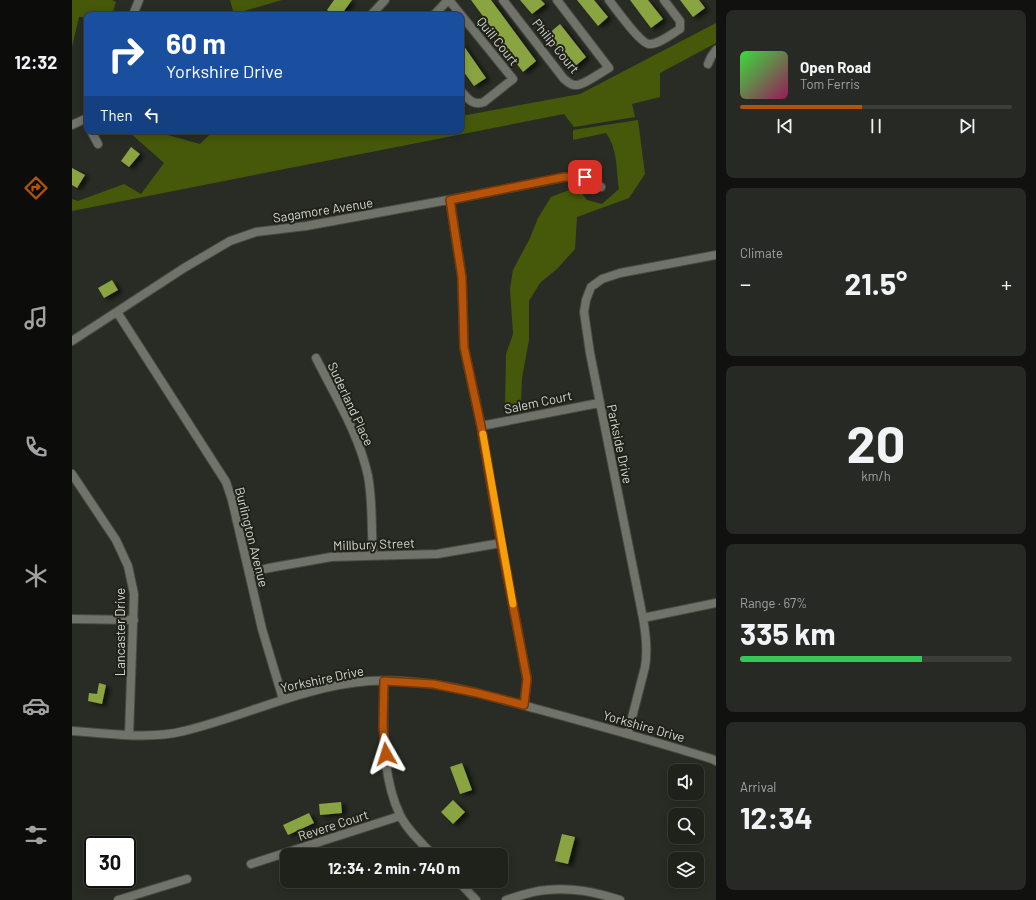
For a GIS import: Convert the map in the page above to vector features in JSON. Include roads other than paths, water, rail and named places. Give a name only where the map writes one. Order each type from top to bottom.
[{"type":"street","points":[[134,12],[139,0]]},
{"type":"street","points":[[374,12],[385,0]]},
{"type":"street","points":[[437,12],[449,0]]},
{"type":"street","name":"Quill Court","points":[[449,0],[459,12]]},
{"type":"street","name":"Philip Court","points":[[503,0],[564,79],[571,84],[576,85],[609,68],[557,0]]},
{"type":"street","points":[[609,0],[643,42],[649,44],[654,43],[680,29],[680,21],[664,0]]},
{"type":"street","name":"Quill Court","points":[[464,19],[513,79],[484,102],[479,104],[469,101],[464,95]]},
{"type":"street","points":[[708,64],[714,51],[716,50]]},
{"type":"street","points":[[72,124],[84,121]]},
{"type":"street","points":[[93,134],[98,144]]},
{"type":"street","name":"Sagamore Avenue","points":[[72,340],[184,268],[230,241],[256,232],[306,226],[450,200],[564,177],[585,177],[601,187]]},
{"type":"street","points":[[450,200],[462,278],[464,347],[481,426],[501,543],[527,679],[524,705]]},
{"type":"street","name":"Parkside Drive","points":[[628,733],[647,656],[643,618],[599,403],[584,312],[586,300],[592,287],[602,279],[620,272],[716,255]]},
{"type":"street","name":"Burlington Avenue","points":[[117,312],[226,482],[232,500],[262,628],[283,699]]},
{"type":"street","name":"Suderland Place","points":[[316,358],[353,430],[363,457],[368,476],[371,500],[373,556]]},
{"type":"street","name":"Salem Court","points":[[481,426],[599,403]]},
{"type":"street","name":"Lancaster Drive","points":[[72,474],[116,540],[128,566],[134,594],[129,735]]},
{"type":"street","name":"Millbury Street","points":[[249,573],[331,557],[437,554],[501,543]]},
{"type":"street","points":[[643,618],[716,603]]},
{"type":"street","points":[[72,619],[134,620]]},
{"type":"street","points":[[384,681],[384,742],[391,790],[400,816],[417,839],[426,848]]},
{"type":"street","name":"Yorkshire Drive","points":[[72,731],[129,735],[157,735],[183,732],[283,699],[348,684],[384,681],[433,684],[477,693],[628,733],[716,761]]},
{"type":"street","name":"Revere Court","points":[[251,864],[400,816]]},
{"type":"street","points":[[118,900],[138,897],[187,879]]},
{"type":"street","points":[[465,888],[476,900]]},
{"type":"street","points":[[506,900],[546,890],[599,893],[620,900]]}]
